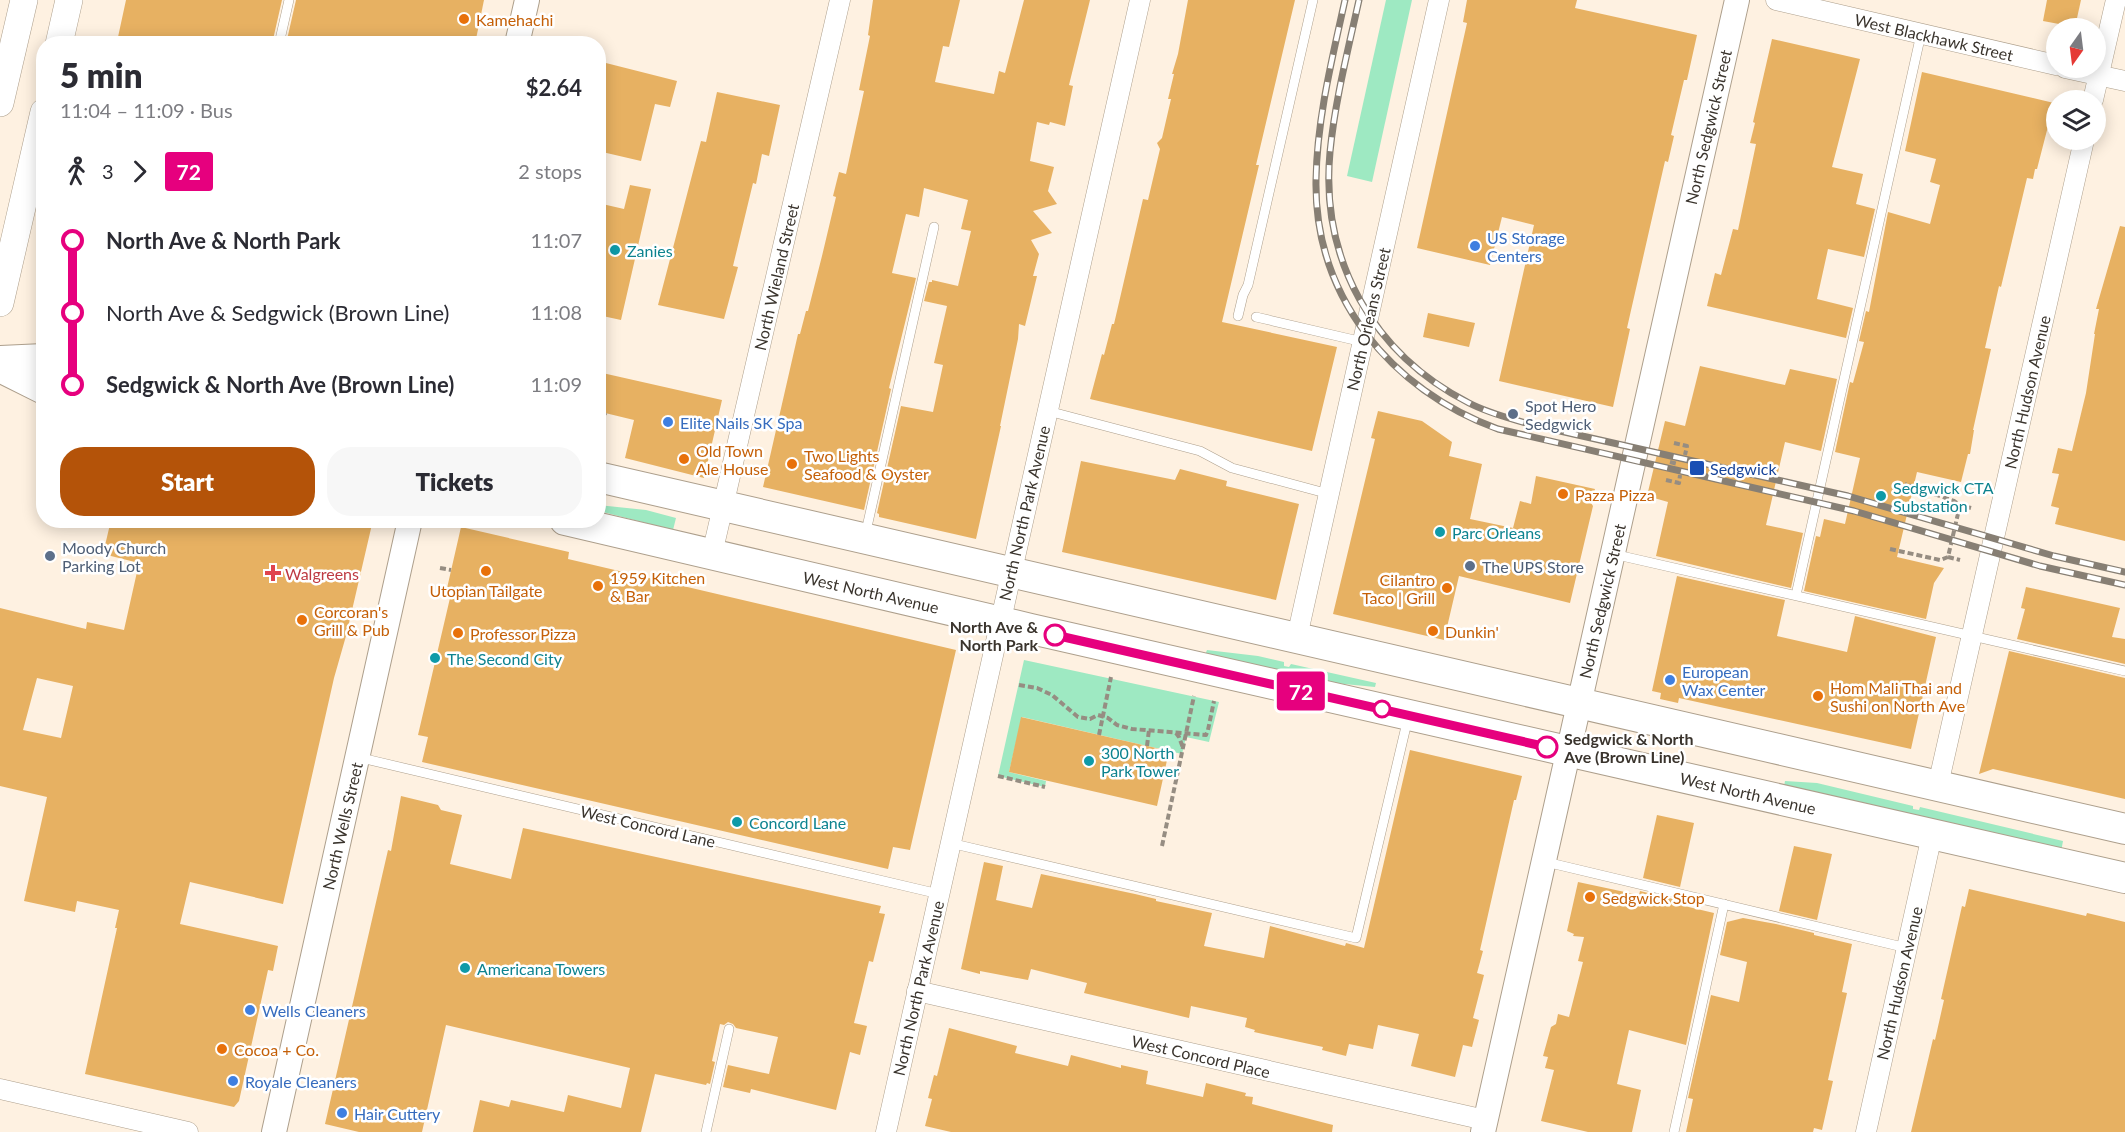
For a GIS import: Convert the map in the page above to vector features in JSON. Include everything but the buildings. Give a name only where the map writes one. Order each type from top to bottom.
[{"type":"main road","points":[[0,102],[24,0]]},
{"type":"main road","points":[[63,36],[69,0]]},
{"type":"main road","points":[[0,303],[36,147]]},
{"type":"main road","points":[[0,361],[36,359]]},
{"type":"main road","points":[[0,367],[36,385]]},
{"type":"main road","points":[[606,479],[2125,829]]},
{"type":"main road","name":"West North Avenue","points":[[600,528],[1409,716],[2125,878]]},
{"type":"street","points":[[519,36],[527,0]]},
{"type":"street","name":"North Wieland Street","points":[[712,554],[840,0]]},
{"type":"street","name":"North North Park Avenue","points":[[890,1131],[917,991],[1140,0]]},
{"type":"street","name":"North Orleans Street","points":[[1297,637],[1439,0]]},
{"type":"street","name":"North Sedgwick Street","points":[[1484,1126],[1737,0]]},
{"type":"street","name":"West Blackhawk Street","points":[[1776,0],[2046,63]]},
{"type":"street","points":[[2106,44],[2116,0]]},
{"type":"street","points":[[2106,77],[2125,81]]},
{"type":"street","name":"North Hudson Avenue","points":[[1938,785],[2082,150]]},
{"type":"street","name":"North Wells Street","points":[[274,1132],[408,528]]},
{"type":"street","name":"North Hudson Avenue","points":[[1866,1132],[1932,835]]},
{"type":"street","name":"West Concord Place","points":[[917,991],[1484,1126]]},
{"type":"street","points":[[0,1089],[188,1132]]},
{"type":"lane","points":[[281,36],[289,0]]},
{"type":"lane","points":[[1238,316],[1242,295],[1248,285],[1313,0]]},
{"type":"lane","points":[[1796,595],[1921,34]]},
{"type":"lane","points":[[864,538],[934,227]]},
{"type":"lane","points":[[1256,317],[1363,342]]},
{"type":"lane","points":[[1047,411],[1200,451],[1232,468],[1329,494]]},
{"type":"lane","points":[[1613,554],[2125,671]]},
{"type":"lane","points":[[950,843],[1356,938],[1409,716]]},
{"type":"lane","name":"West Concord Lane","points":[[357,757],[939,894]]},
{"type":"lane","points":[[1544,862],[1907,948]]},
{"type":"lane","points":[[1674,1132],[1724,904]]},
{"type":"lane","points":[[706,1132],[729,1029]]},
{"type":"path","points":[[1674,443],[1687,446],[1685,455]]},
{"type":"path","points":[[1670,462],[1678,464]]},
{"type":"path","points":[[1666,480],[1679,483],[1680,476]]},
{"type":"path","points":[[1905,484],[1971,508]]},
{"type":"path","points":[[1948,557],[1960,505]]},
{"type":"path","points":[[1890,549],[1941,560],[1948,557],[1960,560]]},
{"type":"path","points":[[440,568],[451,570]]},
{"type":"path","points":[[1099,735],[1111,677]]},
{"type":"path","points":[[1019,685],[1037,688],[1052,695],[1067,711],[1077,717],[1090,719],[1098,715],[1117,725],[1132,729],[1175,733],[1206,735],[1214,701]]},
{"type":"path","points":[[1162,846],[1194,696]]},
{"type":"path","points":[[1147,746],[1149,730]]},
{"type":"path","points":[[1175,733],[1183,749]]},
{"type":"path","points":[[998,776],[1046,787]]},
{"type":"green space","points":[[1386,0],[1412,0],[1372,182],[1347,176]]},
{"type":"green space","points":[[606,506],[646,510],[676,518],[673,530],[606,513]]},
{"type":"green space","points":[[1207,650],[1258,656],[1284,662],[1284,666],[1289,667],[1291,664],[1376,683],[1375,687],[1323,682],[1205,655]]},
{"type":"green space","points":[[1024,660],[1219,702],[1209,742],[1186,737],[1182,754],[1022,717],[1009,772],[1046,781],[1045,787],[998,776]]},
{"type":"green space","points":[[1785,781],[1817,783],[1913,806],[1913,809],[1919,810],[1920,807],[2063,841],[2061,852],[1784,786]]},
{"type":"railway","points":[[1345,0],[1319,134],[1316,180],[1319,223],[1329,263],[1344,300],[1366,334],[1393,364],[1424,390],[1459,412],[1498,429],[1854,511],[2040,566],[2125,585]]},
{"type":"railway","points":[[1359,0],[1332,133],[1329,192],[1334,230],[1344,266],[1360,300],[1380,331],[1405,358],[1435,383],[1476,407],[1529,424],[1848,496],[2054,556],[2125,572]]},
{"type":"bus line","name":"72","points":[[1055,635],[1547,747]]},
{"type":"place","name":"Kamehachi","points":[[464,19]]},
{"type":"place","name":"US Storage Centers","points":[[1475,246]]},
{"type":"place","name":"Zanies","points":[[615,250]]},
{"type":"place","name":"Spot Hero Sedgwick","points":[[1513,414]]},
{"type":"place","name":"Elite Nails SK Spa","points":[[668,422]]},
{"type":"place","name":"Old Town Ale House","points":[[684,459]]},
{"type":"place","name":"Two Lights Seafood & Oyster","points":[[792,464]]},
{"type":"place","name":"Sedgwick","points":[[1697,468]]},
{"type":"place","name":"Pazza Pizza","points":[[1563,494]]},
{"type":"place","name":"Sedgwick CTA Substation","points":[[1881,496]]},
{"type":"place","name":"Parc Orleans","points":[[1440,532]]},
{"type":"place","name":"Moody Church Parking Lot","points":[[50,556]]},
{"type":"place","name":"The UPS Store","points":[[1470,566]]},
{"type":"place","name":"Utopian Tailgate","points":[[486,571]]},
{"type":"place","name":"Walgreens","points":[[273,573]]},
{"type":"place","name":"1959 Kitchen & Bar","points":[[598,586]]},
{"type":"place","name":"Cilantro Taco | Grill","points":[[1447,588]]},
{"type":"place","name":"Corcoran's Grill & Pub","points":[[302,620]]},
{"type":"place","name":"Dunkin'","points":[[1433,631]]},
{"type":"place","name":"Professor Pizza","points":[[458,633]]},
{"type":"place","name":"North Ave & North Park","points":[[1055,635]]},
{"type":"place","name":"The Second City","points":[[435,658]]},
{"type":"place","name":"European Wax Center","points":[[1670,680]]},
{"type":"place","name":"Hom Mali Thai and Sushi on North Ave","points":[[1818,696]]},
{"type":"place","name":"Sedgwick & North Ave (Brown Line)","points":[[1547,747]]},
{"type":"place","name":"300 North Park Tower","points":[[1089,761]]},
{"type":"place","name":"Concord Lane","points":[[737,822]]},
{"type":"place","name":"Sedgwick Stop","points":[[1590,897]]},
{"type":"place","name":"Americana Towers","points":[[465,968]]},
{"type":"place","name":"Wells Cleaners","points":[[250,1010]]},
{"type":"place","name":"Cocoa + Co.","points":[[222,1049]]},
{"type":"place","name":"Royale Cleaners","points":[[233,1081]]},
{"type":"place","name":"Hair Cuttery","points":[[342,1113]]}]
